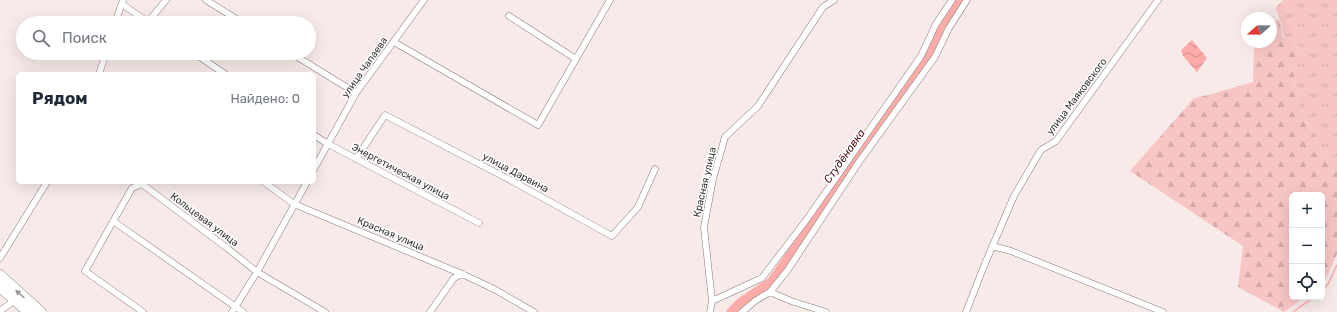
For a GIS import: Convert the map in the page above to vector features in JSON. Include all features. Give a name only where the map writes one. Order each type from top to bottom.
[{"type":"main road","points":[[0,275],[41,312]]},
{"type":"main road","points":[[0,287],[28,312]]},
{"type":"street","points":[[154,16],[166,0]]},
{"type":"street","points":[[206,0],[232,16]]},
{"type":"street","name":"улица Чапаева","points":[[316,165],[356,93],[424,0]]},
{"type":"street","points":[[394,42],[538,125],[610,0]]},
{"type":"street","name":"Красная улица","points":[[710,312],[712,301],[704,227],[713,179],[724,137],[758,106],[823,7],[834,0]]},
{"type":"street","points":[[712,301],[762,278],[807,219],[921,56],[936,24],[952,0]]},
{"type":"street","points":[[742,312],[755,301],[770,292],[787,272],[859,162],[935,58],[949,28],[967,0]]},
{"type":"street","name":"улица Маяковского","points":[[966,312],[992,246],[1014,196],[1041,150],[1056,141],[1158,0]]},
{"type":"street","points":[[118,16],[122,2],[140,16]]},
{"type":"street","points":[[509,16],[576,59]]},
{"type":"street","points":[[100,72],[104,60]]},
{"type":"street","points":[[204,60],[221,72]]},
{"type":"street","points":[[302,60],[356,93]]},
{"type":"street","name":"улица Дарвина","points":[[356,159],[385,115],[514,182],[612,236],[638,207],[655,169]]},
{"type":"street","name":"Энергетическая улица","points":[[316,136],[356,159],[479,223]]},
{"type":"street","points":[[0,258],[46,184]]},
{"type":"street","name":"Кольцевая улица","points":[[143,312],[85,271],[132,188],[142,184],[257,272],[325,312]]},
{"type":"street","name":"Красная улица","points":[[267,184],[294,204],[462,274],[494,289],[534,312]]},
{"type":"street","points":[[234,310],[306,184]]},
{"type":"street","points":[[112,221],[234,310],[243,312]]},
{"type":"street","points":[[992,246],[1011,251],[1163,312]]},
{"type":"street","points":[[430,312],[454,278],[462,274]]},
{"type":"street","points":[[770,292],[826,312]]},
{"type":"street","points":[[0,311],[15,300]]},
{"type":"green space","points":[[1283,0],[1337,0],[1337,166],[1329,166],[1298,102],[1292,63],[1299,50],[1293,39],[1284,37],[1280,19],[1275,8]]},
{"type":"green space","points":[[1279,19],[1283,37],[1293,39],[1299,50],[1292,63],[1298,102],[1329,166],[1337,166],[1337,254],[1325,281],[1325,192],[1289,192],[1289,300],[1301,300],[1284,312],[1238,287],[1243,246],[1130,171],[1194,98],[1253,82],[1254,48],[1277,48],[1277,20]]},
{"type":"water","points":[[1192,40],[1207,58],[1197,72],[1183,56],[1181,50]]},
{"type":"waterway","name":"Студёновка","points":[[731,312],[741,302],[771,282],[931,53],[940,27],[959,0]]},
{"type":"waterway","points":[[1325,287],[1337,265]]},
{"type":"waterway","points":[[1293,312],[1310,300]]}]
